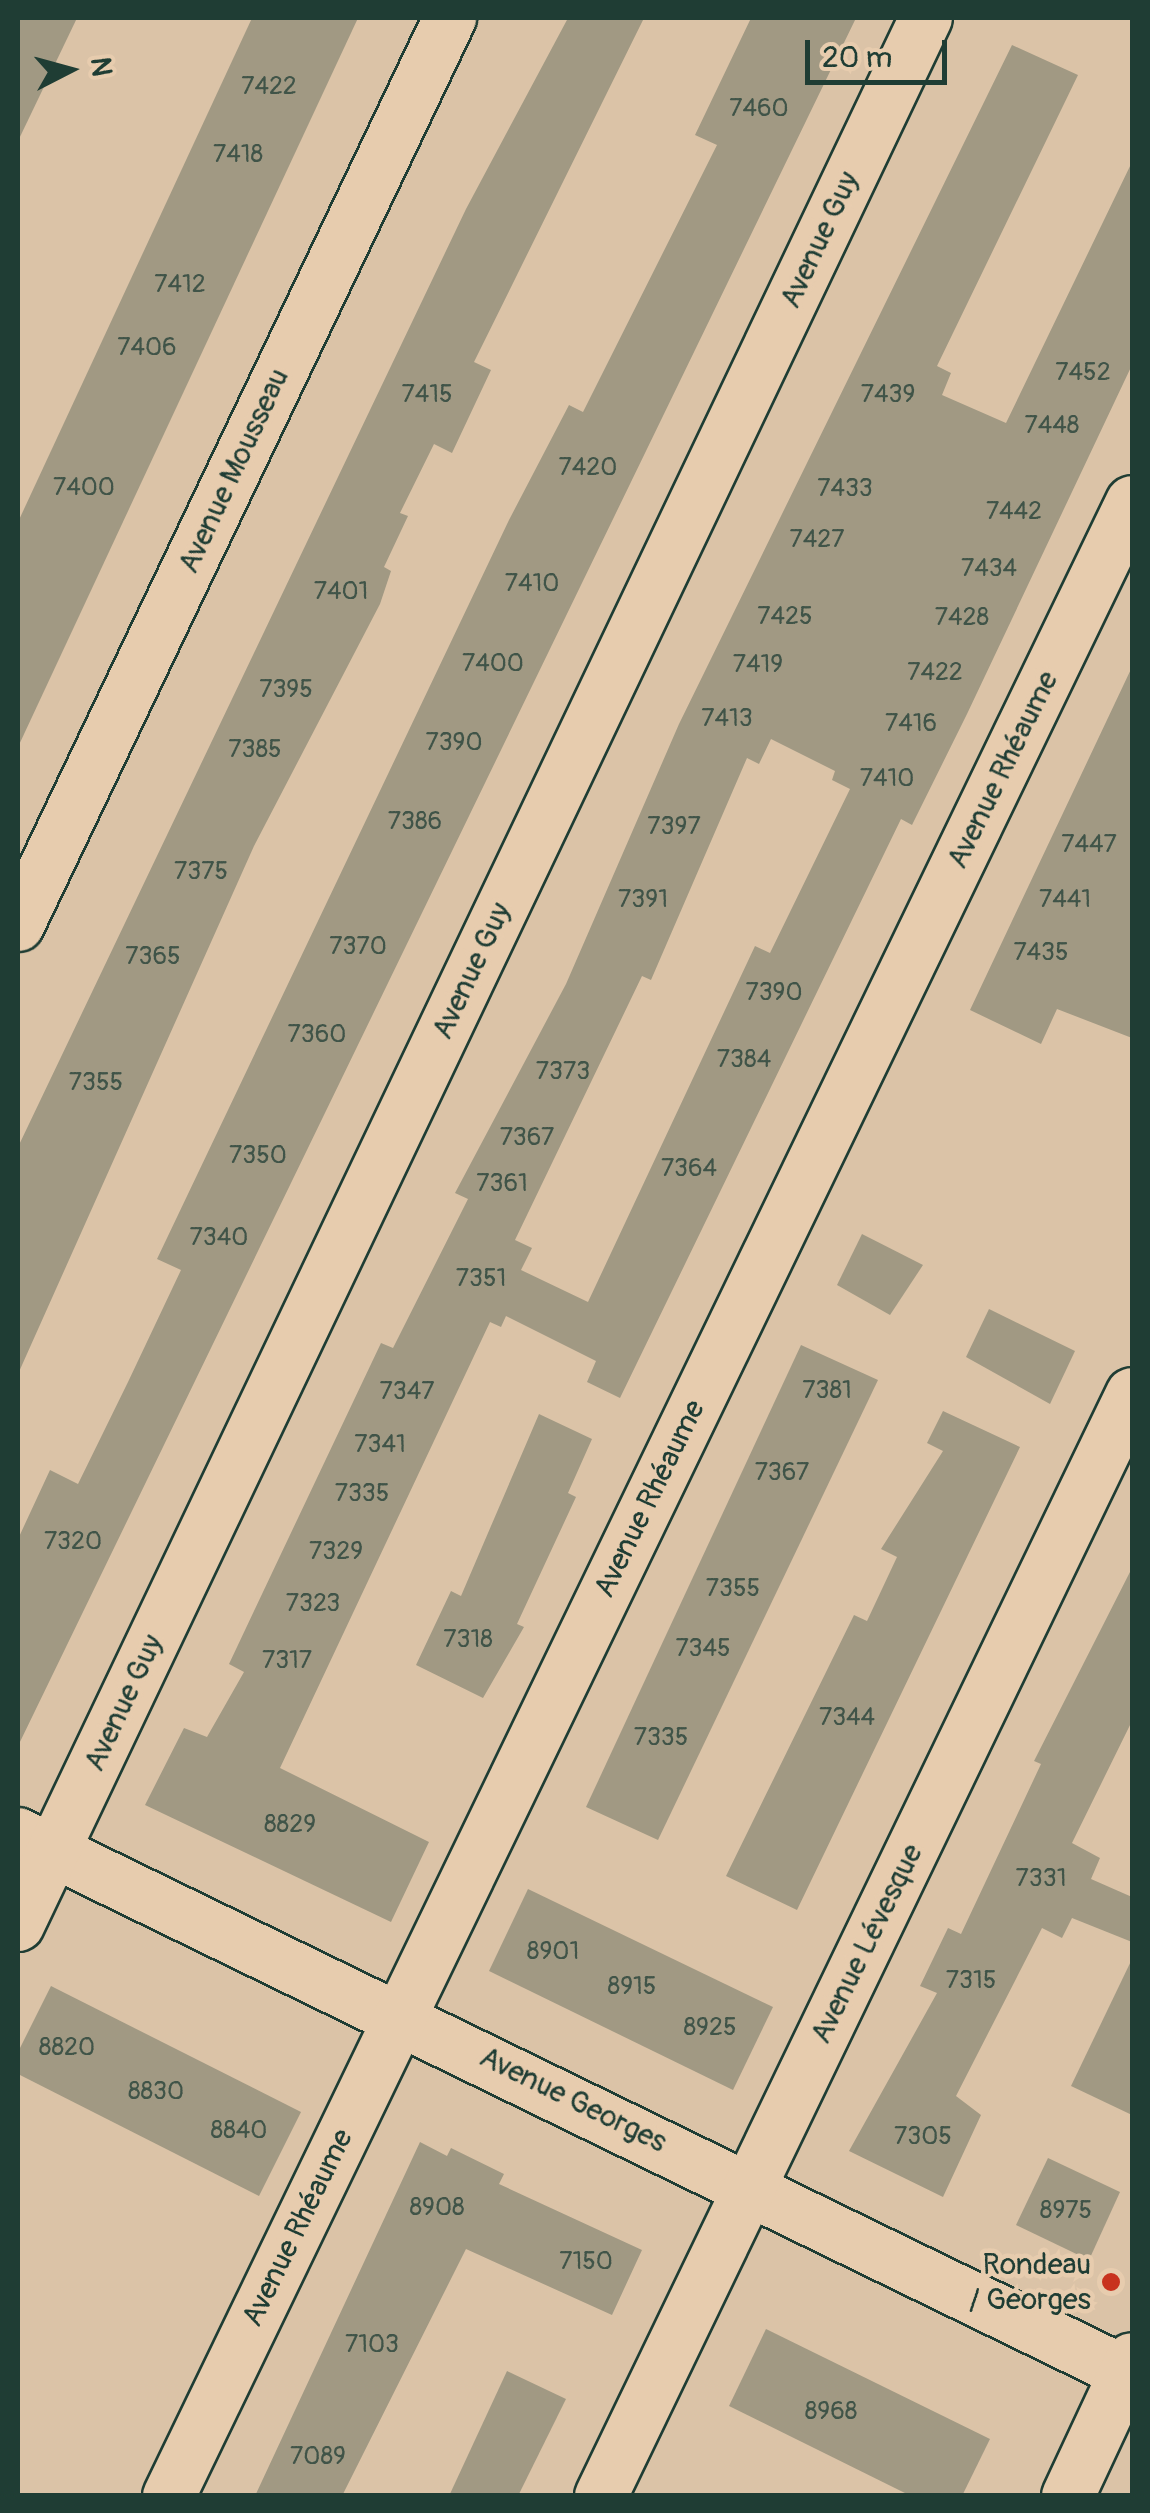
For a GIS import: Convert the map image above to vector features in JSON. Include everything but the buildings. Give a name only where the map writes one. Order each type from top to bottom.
[{"type":"street","name":"Avenue Mousseau","points":[[18,924],[450,18]]},
{"type":"street","name":"Avenue Guy","points":[[18,1925],[35,1843],[926,18]]},
{"type":"street","name":"Avenue Rhéaume","points":[[169,2496],[1132,502]]},
{"type":"street","name":"Avenue Lévesque","points":[[602,2496],[1132,1394]]},
{"type":"street","name":"Avenue Georges","points":[[35,1843],[1130,2370]]},
{"type":"street","points":[[1068,2496],[1130,2370]]},
{"type":"place","name":"Rondeau / Georges","points":[[1111,2282]]}]
